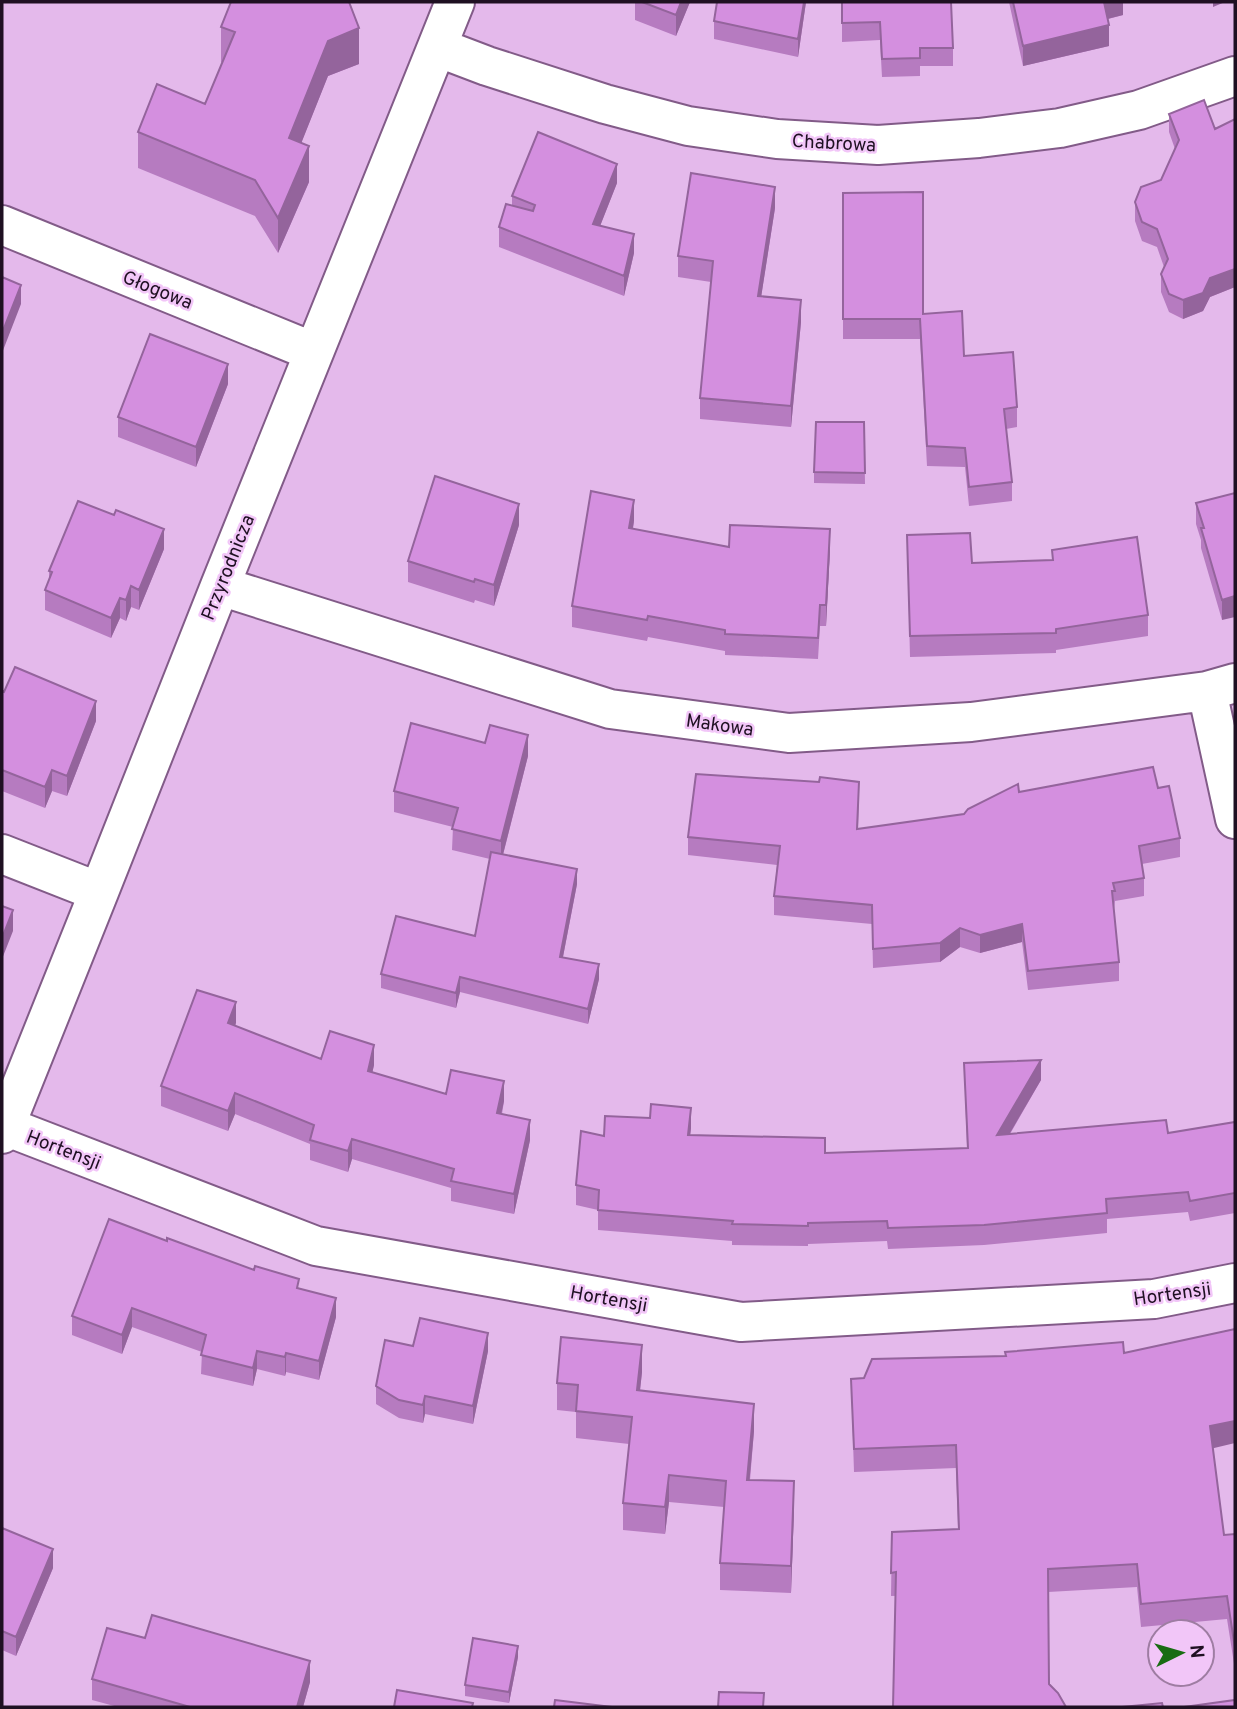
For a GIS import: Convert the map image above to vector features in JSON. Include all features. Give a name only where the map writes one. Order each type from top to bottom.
[{"type":"street","name":"Przyrodnicza","points":[[3,1130],[455,2]]},
{"type":"street","name":"Chabrowa","points":[[437,47],[605,104],[688,126],[777,139],[878,145],[979,138],[1060,128],[1139,110],[1235,76]]},
{"type":"street","name":"Głogowa","points":[[2,225],[314,352]]},
{"type":"street","name":"Makowa","points":[[220,586],[610,709],[789,733],[971,722],[1221,687]]},
{"type":"street","points":[[1221,687],[1235,819]]},
{"type":"street","points":[[2,854],[99,892]]},
{"type":"street","name":"Hortensji","points":[[3,1130],[316,1246],[741,1322],[1154,1299],[1235,1283]]},
{"type":"building","points":[[231,2],[349,2],[359,28],[328,41],[289,138],[309,146],[278,218],[255,180],[138,132],[157,84],[205,104],[235,32],[221,27]]},
{"type":"building","points":[[642,2],[681,2],[676,15]]},
{"type":"building","points":[[717,2],[804,2],[798,39],[714,21]]},
{"type":"building","points":[[842,2],[951,2],[953,48],[920,48],[920,58],[882,59],[880,22],[842,23]]},
{"type":"building","points":[[1013,2],[1104,2],[1109,25],[1023,46]]},
{"type":"building","points":[[1204,100],[1215,129],[1235,119],[1235,269],[1210,278],[1203,293],[1183,300],[1169,294],[1161,274],[1168,259],[1157,229],[1142,222],[1135,202],[1141,187],[1161,180],[1179,140],[1169,114]]},
{"type":"building","points":[[538,132],[617,164],[593,224],[634,234],[624,276],[499,227],[506,204],[533,211],[535,205],[512,196]]},
{"type":"building","points":[[691,173],[775,187],[758,296],[801,300],[791,406],[700,398],[713,261],[678,256]]},
{"type":"building","points":[[923,192],[923,314],[962,311],[964,356],[1013,352],[1017,407],[1004,409],[1012,482],[969,487],[965,448],[927,446],[920,319],[843,319],[843,193]]},
{"type":"building","points":[[2,277],[21,285],[2,333]]},
{"type":"building","points":[[150,334],[228,364],[196,447],[118,417]]},
{"type":"building","points":[[816,422],[864,422],[865,473],[814,472]]},
{"type":"building","points":[[435,476],[519,504],[494,585],[475,579],[474,582],[408,561]]},
{"type":"building","points":[[591,491],[634,500],[629,528],[729,547],[730,525],[830,529],[826,605],[820,605],[818,638],[725,634],[725,630],[648,616],[647,620],[572,606]]},
{"type":"building","points":[[1235,493],[1235,596],[1222,600],[1196,503]]},
{"type":"building","points":[[78,501],[114,515],[116,510],[164,529],[139,590],[131,586],[126,600],[120,598],[111,618],[45,590],[52,572],[49,571]]},
{"type":"building","points":[[970,533],[972,563],[1053,560],[1052,550],[1137,537],[1148,615],[1056,629],[1056,633],[910,636],[907,535]]},
{"type":"building","points":[[15,667],[96,701],[67,776],[52,770],[45,787],[2,770],[2,691],[4,692]]},
{"type":"building","points":[[411,723],[485,743],[490,725],[528,735],[501,841],[452,829],[458,808],[394,791]]},
{"type":"building","points":[[1153,767],[1158,788],[1169,786],[1180,838],[1139,846],[1144,878],[1113,883],[1119,962],[1028,971],[1022,924],[980,935],[960,928],[940,943],[873,949],[872,905],[774,896],[780,846],[688,837],[696,774],[819,782],[820,777],[859,782],[857,829],[964,814],[968,809],[1018,784],[1019,792]]},
{"type":"building","points":[[491,852],[577,869],[560,957],[599,964],[588,1009],[460,977],[456,993],[381,974],[396,916],[475,936]]},
{"type":"building","points":[[2,906],[13,910],[2,938]]},
{"type":"building","points":[[197,990],[236,1002],[228,1023],[321,1059],[330,1031],[374,1045],[368,1071],[446,1094],[451,1070],[504,1081],[497,1113],[530,1120],[514,1194],[451,1181],[454,1169],[352,1139],[348,1151],[310,1140],[314,1125],[235,1093],[228,1111],[161,1086]]},
{"type":"building","points":[[1041,1060],[997,1135],[1166,1120],[1168,1133],[1235,1122],[1235,1193],[1190,1201],[1188,1192],[1106,1199],[1107,1213],[984,1225],[888,1228],[887,1221],[808,1223],[808,1226],[732,1224],[733,1221],[598,1210],[599,1190],[576,1185],[581,1131],[604,1136],[605,1116],[650,1118],[651,1104],[691,1108],[688,1135],[825,1138],[825,1153],[968,1148],[964,1063]]},
{"type":"building","points":[[109,1219],[254,1270],[255,1266],[299,1279],[297,1288],[336,1298],[319,1361],[286,1353],[285,1357],[257,1351],[253,1368],[201,1355],[206,1335],[132,1308],[122,1335],[72,1316]]},
{"type":"building","points":[[420,1318],[488,1333],[473,1406],[425,1396],[423,1405],[399,1400],[376,1386],[385,1340],[413,1346]]},
{"type":"building","points":[[1235,1329],[1235,1421],[1210,1426],[1224,1535],[1235,1534],[1235,1648],[1227,1596],[1141,1604],[1137,1564],[1048,1569],[1049,1684],[1066,1707],[893,1707],[896,1572],[891,1573],[892,1532],[959,1529],[956,1445],[854,1449],[851,1379],[864,1378],[872,1359],[1006,1356],[1005,1352],[1123,1342],[1124,1353]]},
{"type":"building","points":[[561,1337],[642,1345],[637,1390],[754,1404],[747,1480],[794,1481],[791,1566],[720,1563],[726,1481],[669,1475],[665,1507],[623,1503],[632,1417],[576,1411],[578,1385],[557,1383]]},
{"type":"building","points":[[2,1528],[53,1549],[16,1637],[2,1631]]},
{"type":"building","points":[[152,1615],[310,1661],[297,1707],[190,1707],[92,1679],[107,1628],[145,1638]]},
{"type":"building","points":[[473,1638],[518,1646],[509,1692],[465,1685]]},
{"type":"building","points":[[397,1690],[473,1703],[472,1707],[394,1707]]},
{"type":"building","points":[[719,1692],[764,1693],[763,1707],[718,1707]]},
{"type":"building","points":[[555,1700],[612,1707],[554,1707]]},
{"type":"building","points":[[1235,1700],[1235,1707],[1184,1707]]},
{"type":"building","points":[[1162,1703],[1163,1707],[1122,1707]]}]
